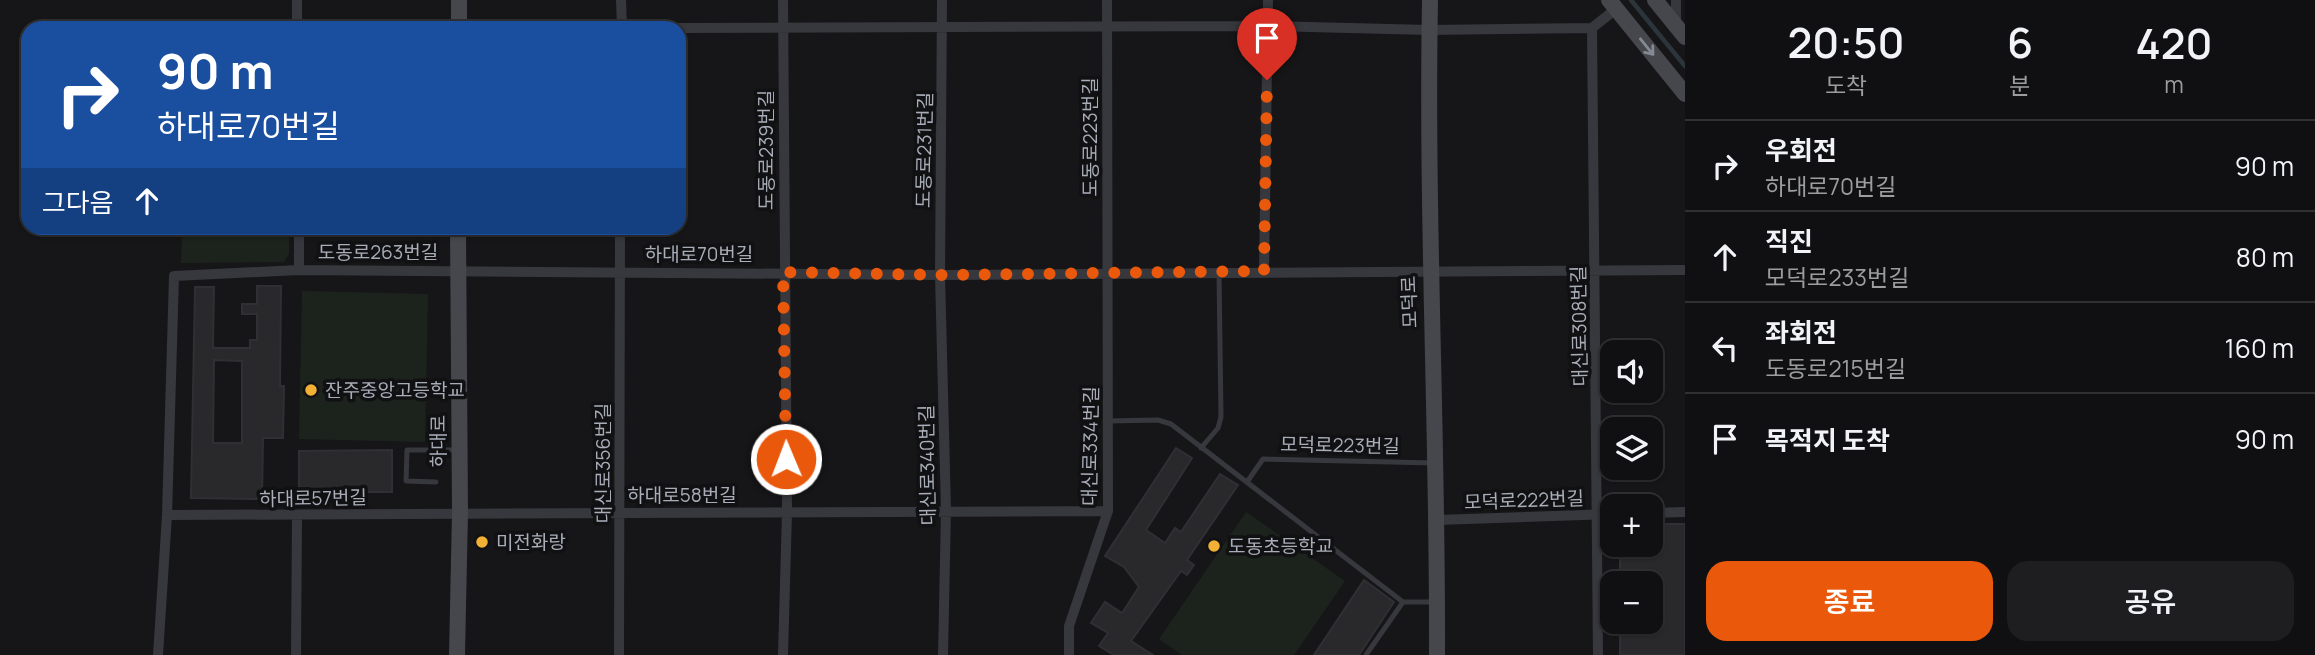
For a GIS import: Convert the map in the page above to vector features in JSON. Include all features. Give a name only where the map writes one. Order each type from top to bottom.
[{"type":"street","points":[[297,0],[297,21]]},
{"type":"street","points":[[459,0],[459,21]]},
{"type":"street","points":[[621,0],[622,21]]},
{"type":"street","name":"도동로239번길","points":[[783,0],[783,272],[787,512],[783,655]]},
{"type":"street","name":"도동로231번길","points":[[940,275],[942,0]]},
{"type":"street","name":"도동로223번길","points":[[1107,0],[1109,273]]},
{"type":"street","points":[[1264,271],[1268,0]]},
{"type":"street","name":"모덕로","points":[[1430,0],[1429,274],[1436,463],[1437,655]]},
{"type":"street","points":[[1655,0],[1681,32]]},
{"type":"street","points":[[1676,0],[1681,32]]},
{"type":"street","points":[[686,28],[1592,28],[1612,4],[1685,94]]},
{"type":"street","name":"대신로308번길","points":[[1592,28],[1598,655]]},
{"type":"street","name":"도동로263번길","points":[[299,235],[299,270],[458,269]]},
{"type":"street","name":"하대로","points":[[457,655],[460,512],[458,235]]},
{"type":"street","name":"대신로356번길","points":[[619,655],[620,235]]},
{"type":"street","name":"하대로70번길","points":[[458,269],[940,275],[1264,271],[1429,274],[1685,270]]},
{"type":"street","points":[[158,655],[167,515],[174,276],[299,270]]},
{"type":"street","name":"대신로334번길","points":[[1069,655],[1069,626],[1108,511],[1109,273]]},
{"type":"street","name":"대신로340번길","points":[[940,275],[946,510],[943,655]]},
{"type":"street","name":"하대로58번길","points":[[460,512],[1108,511]]},
{"type":"street","name":"하대로57번길","points":[[167,515],[297,517],[460,512]]},
{"type":"street","points":[[1663,513],[1685,512]]},
{"type":"street","name":"모덕로222번길","points":[[1437,520],[1598,515]]},
{"type":"street","points":[[296,655],[297,517]]},
{"type":"lane","points":[[1201,448],[1218,428],[1221,417],[1219,272]]},
{"type":"lane","points":[[1108,421],[1158,420],[1171,424],[1403,602],[1438,603]]},
{"type":"lane","points":[[436,482],[406,481],[407,450],[459,450]]},
{"type":"lane","name":"모덕로223번길","points":[[1247,482],[1263,458],[1436,463]]},
{"type":"lane","points":[[1366,655],[1403,602]]},
{"type":"shaded area","points":[[182,235],[289,235],[289,254],[284,262],[181,263]]},
{"type":"shaded area","points":[[302,291],[428,294],[425,442],[299,439]]},
{"type":"shaded area","points":[[1246,512],[1345,581],[1294,655],[1182,655],[1159,639]]},
{"type":"building","points":[[257,286],[281,286],[280,386],[284,386],[283,438],[263,438],[262,499],[191,498],[195,287],[214,287],[213,348],[250,348],[250,340],[257,340],[257,314],[242,314],[242,304],[257,304]],"holes":[[[214,360],[242,361],[242,443],[213,443]]]},
{"type":"building","points":[[1176,448],[1192,458],[1146,530],[1165,543],[1175,528],[1181,532],[1220,474],[1238,485],[1187,560],[1194,565],[1187,575],[1181,571],[1131,641],[1153,655],[1114,655],[1099,646],[1108,633],[1091,623],[1105,602],[1122,613],[1139,587],[1124,567],[1105,556]]},
{"type":"building","points":[[392,450],[392,492],[299,492],[299,451]]},
{"type":"building","points":[[1663,524],[1685,524],[1685,655],[1620,655],[1620,634],[1663,634],[1663,571],[1620,571],[1620,557],[1663,557]]},
{"type":"building","points":[[1364,580],[1394,602],[1359,655],[1314,655]]},
{"type":"waterway","points":[[1631,0],[1685,66]]},
{"type":"place","name":"잔주중앙고등학교","points":[[311,390]]},
{"type":"place","name":"미전화랑","points":[[482,542]]},
{"type":"place","name":"도동초등학교","points":[[1214,546]]},
{"type":"route","points":[[786,459],[783,272],[940,275],[1264,271],[1267,80]]}]
